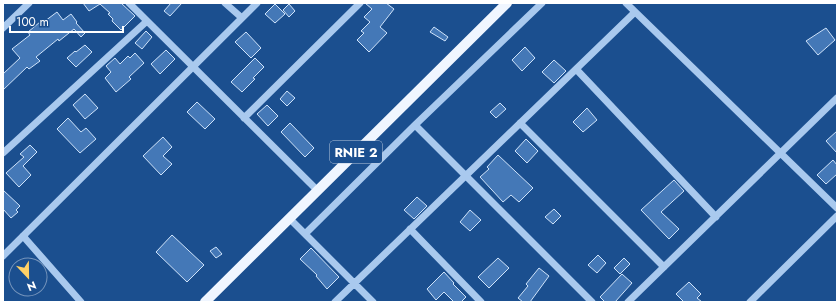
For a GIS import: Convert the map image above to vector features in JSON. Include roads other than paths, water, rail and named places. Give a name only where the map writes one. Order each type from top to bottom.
[{"type":"main road","name":"RNIE 2","points":[[205,302],[507,3]]},
{"type":"street","points":[[3,28],[29,3]]},
{"type":"street","points":[[129,3],[317,190]]},
{"type":"street","points":[[225,3],[242,18]]},
{"type":"street","points":[[3,256],[257,3]]},
{"type":"street","points":[[244,118],[360,3]]},
{"type":"street","points":[[305,234],[415,125],[542,3]]},
{"type":"street","points":[[626,3],[837,208]]},
{"type":"street","points":[[336,302],[635,12]]},
{"type":"street","points":[[3,153],[147,21]]},
{"type":"street","points":[[576,69],[716,217]]},
{"type":"street","points":[[628,302],[837,98]]},
{"type":"street","points":[[520,123],[664,267]]},
{"type":"street","points":[[415,125],[592,302]]},
{"type":"street","points":[[750,302],[837,216]]},
{"type":"street","points":[[289,218],[373,302]]},
{"type":"street","points":[[410,229],[481,302]]},
{"type":"street","points":[[23,236],[81,302]]}]
